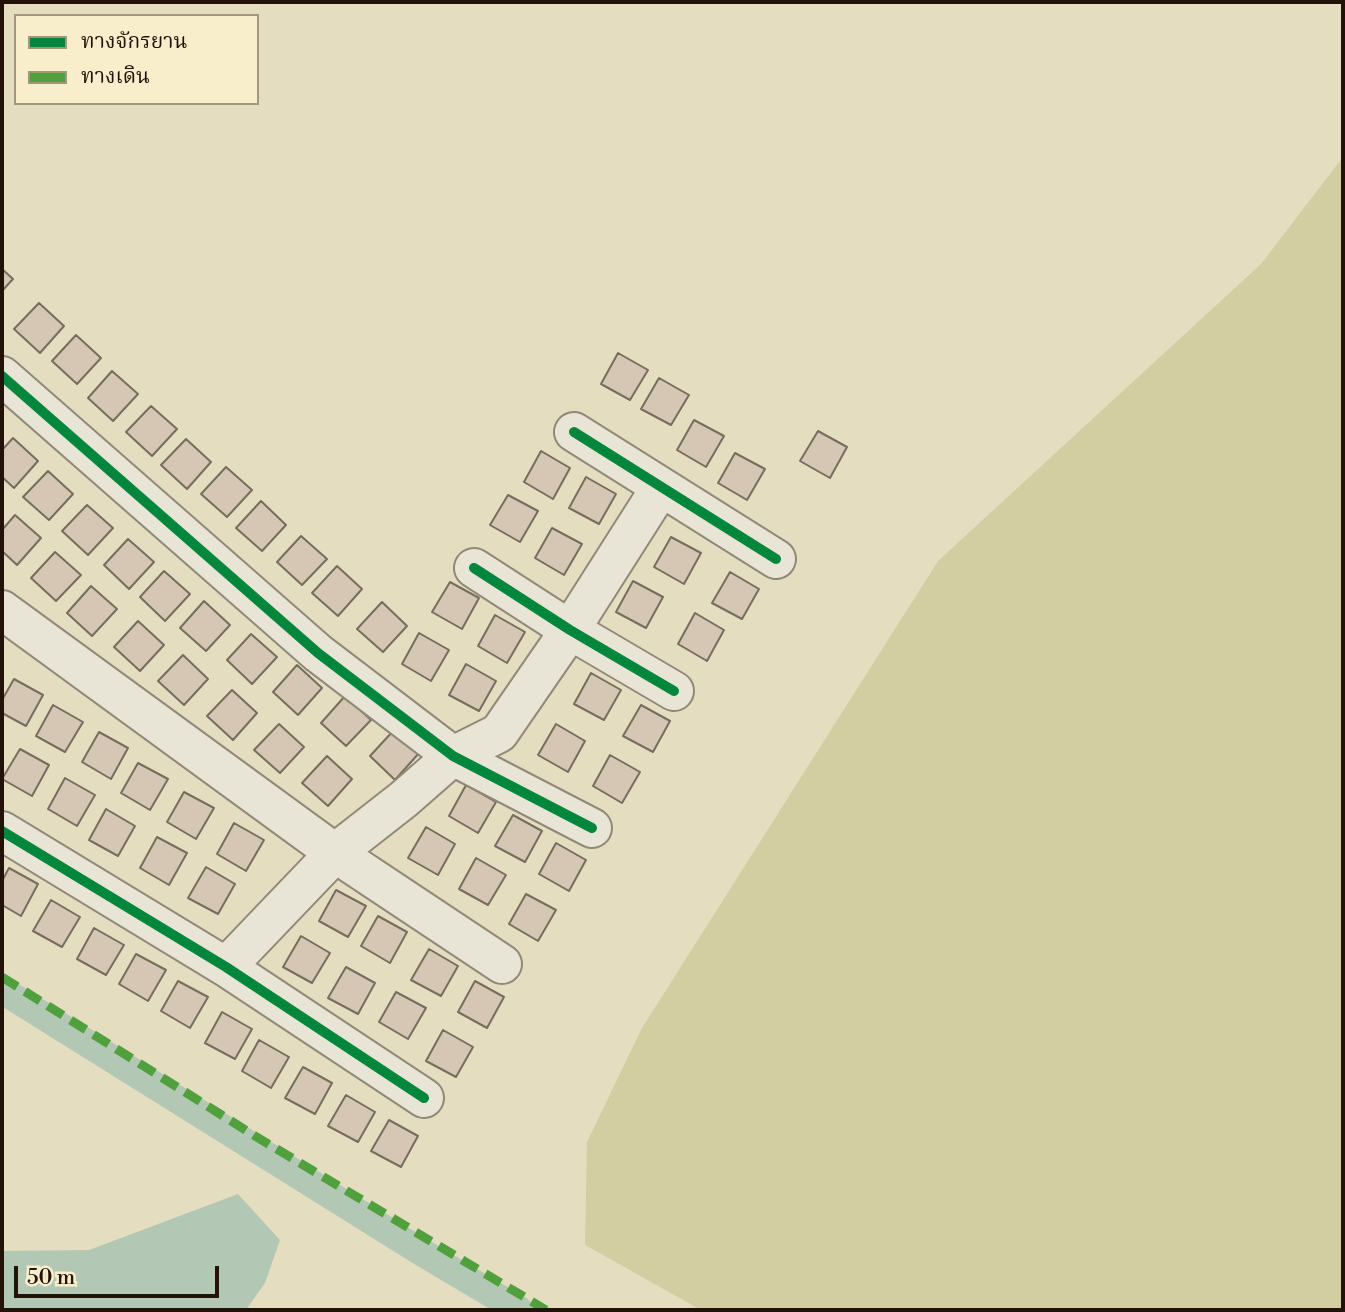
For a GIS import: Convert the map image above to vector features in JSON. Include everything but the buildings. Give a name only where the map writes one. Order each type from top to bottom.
[{"type":"street","points":[[2,376],[318,653],[453,756],[592,828]]},
{"type":"street","points":[[574,432],[776,559]]},
{"type":"street","points":[[226,967],[335,853],[404,799],[453,756],[499,733],[570,630],[661,487]]},
{"type":"street","points":[[474,568],[570,630],[674,691]]},
{"type":"street","points":[[2,610],[335,853],[502,964]]},
{"type":"street","points":[[2,831],[226,967],[424,1098]]},
{"type":"shaded area","points":[[1343,157],[1343,1310],[701,1310],[585,1245],[587,1142],[642,1028],[938,561],[1261,264]]},
{"type":"shaded area","points":[[238,1194],[280,1240],[265,1283],[246,1310],[2,1310],[2,1251],[89,1250]]},
{"type":"waterway","points":[[2,990],[418,1250],[519,1310]]},
{"type":"marked path","points":[[2,977],[255,1136],[546,1310]]},
{"type":"cycle path","points":[[2,376],[318,653],[453,756],[592,828]]},
{"type":"cycle path","points":[[574,432],[776,559]]},
{"type":"cycle path","points":[[474,568],[570,630],[674,691]]},
{"type":"cycle path","points":[[2,831],[226,967],[424,1098]]}]
